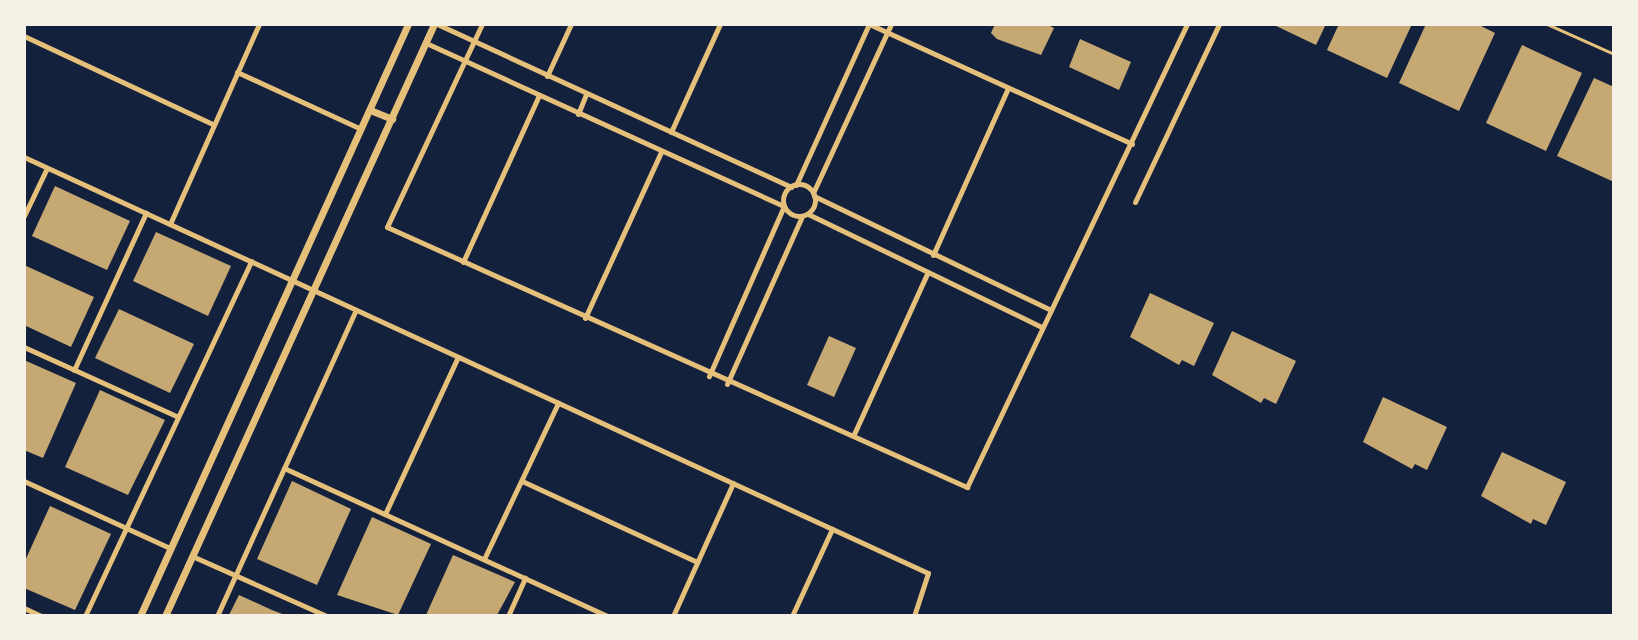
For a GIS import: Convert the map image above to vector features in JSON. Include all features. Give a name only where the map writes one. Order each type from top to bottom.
[{"type":"street","points":[[140,615],[408,24]]},
{"type":"street","points":[[165,615],[436,24],[586,94],[813,194],[933,255],[1051,310]]},
{"type":"street","points":[[482,24],[387,227],[709,376],[854,434],[967,487],[1187,24]]},
{"type":"street","points":[[547,76],[570,24]]},
{"type":"street","points":[[671,132],[720,24]]},
{"type":"street","points":[[709,376],[793,186],[869,24],[1132,144]]},
{"type":"street","points":[[727,384],[891,24]]},
{"type":"street","points":[[1135,202],[1219,24]]},
{"type":"street","points":[[170,224],[256,25]]},
{"type":"street","points":[[24,36],[213,124]]},
{"type":"street","points":[[426,43],[661,152],[805,215],[1042,327]]},
{"type":"street","points":[[237,72],[361,129]]},
{"type":"street","points":[[933,255],[1008,88]]},
{"type":"street","points":[[578,114],[586,94]]},
{"type":"street","points":[[463,262],[538,95]]},
{"type":"street","points":[[370,110],[392,119]]},
{"type":"street","points":[[584,318],[661,152]]},
{"type":"street","points":[[24,157],[929,574],[914,615]]},
{"type":"street","points":[[24,216],[47,168]]},
{"type":"street","points":[[74,370],[146,213]]},
{"type":"street","points":[[85,615],[251,261]]},
{"type":"street","points":[[854,434],[927,274]]},
{"type":"street","points":[[217,615],[356,310]]},
{"type":"street","points":[[24,347],[178,417]]},
{"type":"street","points":[[385,514],[458,357]]},
{"type":"street","points":[[484,559],[558,403]]},
{"type":"street","points":[[284,468],[607,615]]},
{"type":"street","points":[[24,481],[170,548]]},
{"type":"street","points":[[522,481],[697,562]]},
{"type":"street","points":[[673,615],[733,484]]},
{"type":"street","points":[[792,615],[832,529]]},
{"type":"street","points":[[192,556],[327,615]]},
{"type":"street","points":[[509,615],[525,578]]},
{"type":"street","points":[[24,608],[41,615]]},
{"type":"lane","points":[[1547,24],[1614,54]]},
{"type":"building","points":[[995,24],[1046,24],[1054,28],[1041,55],[997,39],[991,33]]},
{"type":"building","points":[[1272,24],[1326,24],[1316,45]]},
{"type":"building","points":[[1339,24],[1412,24],[1387,78],[1327,50]]},
{"type":"building","points":[[1426,24],[1477,24],[1495,33],[1459,111],[1399,83]]},
{"type":"building","points":[[1080,39],[1131,62],[1119,90],[1069,67]]},
{"type":"building","points":[[1522,45],[1582,73],[1546,151],[1486,123]]},
{"type":"building","points":[[1594,78],[1614,87],[1614,182],[1557,156]]},
{"type":"building","points":[[55,186],[130,221],[107,270],[32,236]]},
{"type":"building","points":[[156,232],[231,266],[208,316],[133,281]]},
{"type":"building","points":[[24,265],[94,297],[71,347],[24,325]]},
{"type":"building","points":[[1150,293],[1214,323],[1194,366],[1182,360],[1179,365],[1130,337]]},
{"type":"building","points":[[119,309],[194,344],[170,393],[95,358]]},
{"type":"building","points":[[1232,331],[1296,361],[1276,404],[1264,398],[1261,403],[1212,375]]},
{"type":"building","points":[[829,336],[856,348],[834,397],[807,385]]},
{"type":"building","points":[[24,360],[76,383],[43,458],[24,450]]},
{"type":"building","points":[[100,390],[165,420],[128,495],[65,467]]},
{"type":"building","points":[[1383,397],[1447,427],[1427,470],[1415,464],[1412,469],[1363,442]]},
{"type":"building","points":[[1502,452],[1566,482],[1546,525],[1533,519],[1531,524],[1481,496]]},
{"type":"building","points":[[292,481],[351,509],[317,585],[257,559]]},
{"type":"building","points":[[50,506],[111,534],[75,610],[24,588],[24,563]]},
{"type":"building","points":[[372,517],[431,544],[398,615],[337,595]]},
{"type":"building","points":[[453,555],[515,582],[497,615],[426,615]]},
{"type":"building","points":[[239,595],[272,610],[285,615],[229,615]]}]
